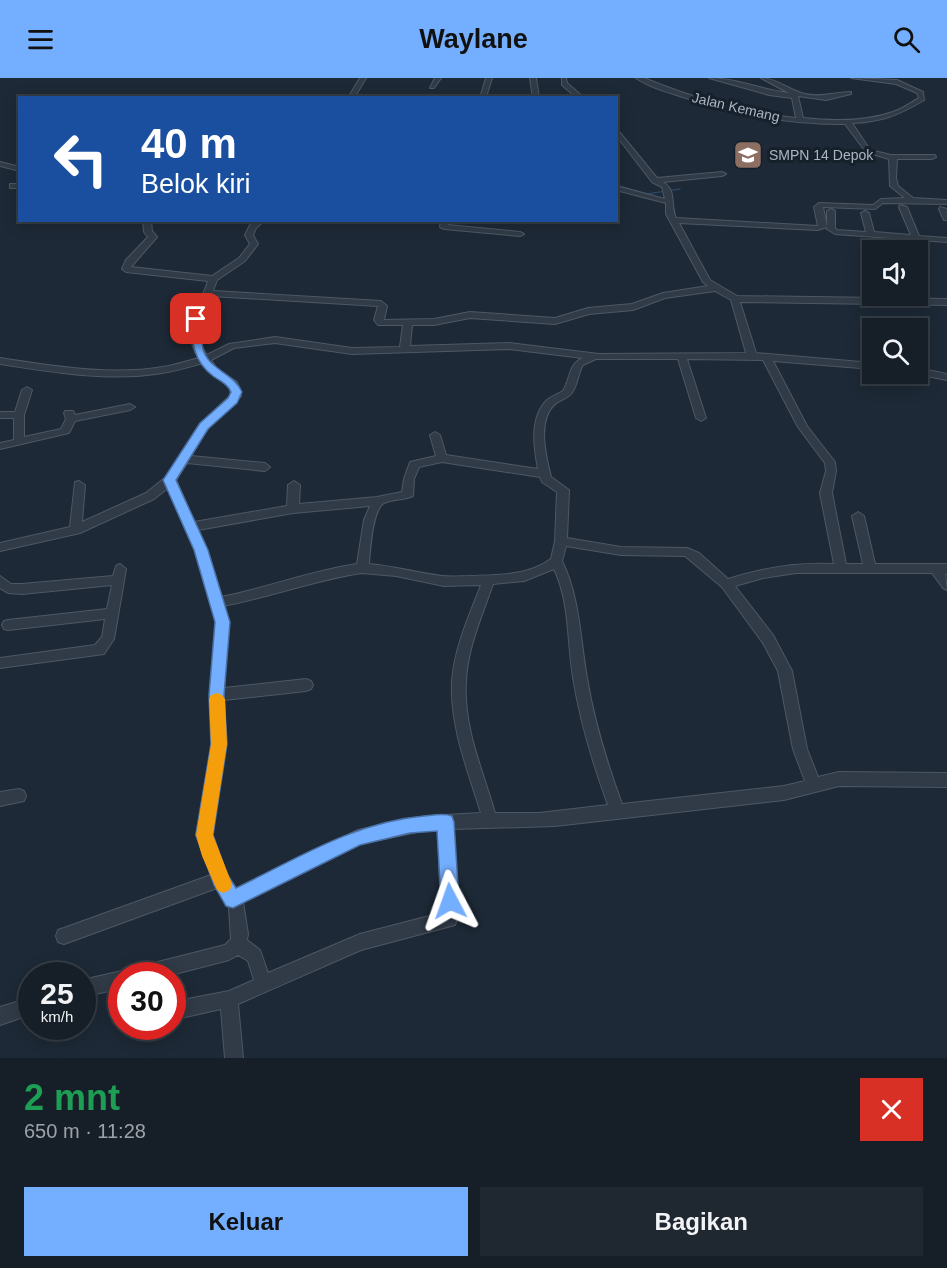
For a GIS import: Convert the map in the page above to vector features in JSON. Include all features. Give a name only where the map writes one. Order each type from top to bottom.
[{"type":"street","points":[[352,96],[363,78]]},
{"type":"street","points":[[432,87],[438,78]]},
{"type":"street","points":[[483,96],[489,78]]},
{"type":"street","points":[[533,78],[536,96]]},
{"type":"street","name":"Jalan Kemang","points":[[639,78],[707,102],[758,114],[800,120],[847,121],[886,118],[907,110],[922,99],[920,92],[904,84],[855,78]]},
{"type":"street","points":[[712,78],[769,93],[795,96],[825,97],[849,93]]},
{"type":"street","points":[[764,78],[795,96]]},
{"type":"street","points":[[564,79],[564,84],[579,96]]},
{"type":"street","name":"Jalan Kemang","points":[[795,96],[800,120]]},
{"type":"street","points":[[847,121],[868,151],[892,157],[932,157]]},
{"type":"street","points":[[618,132],[667,193],[669,212],[707,282],[715,288],[735,299],[862,300]]},
{"type":"street","points":[[892,157],[892,185],[905,192],[911,200]]},
{"type":"street","points":[[0,164],[18,168]]},
{"type":"street","points":[[655,180],[722,174]]},
{"type":"street","points":[[618,188],[667,193]]},
{"type":"street","points":[[674,220],[818,228],[823,227],[818,207],[822,205],[876,207],[881,201],[911,200],[945,205],[947,218]]},
{"type":"street","points":[[903,207],[916,238]]},
{"type":"street","points":[[831,211],[831,229],[835,232],[947,240]]},
{"type":"street","points":[[866,213],[871,235]]},
{"type":"street","points":[[147,222],[148,232],[153,237],[129,262],[126,269],[213,279],[250,252],[254,244],[249,235],[259,222]]},
{"type":"street","points":[[445,222],[444,227],[520,234]]},
{"type":"street","points":[[481,222],[481,231]]},
{"type":"street","points":[[0,547],[76,530],[150,496],[170,480],[204,426],[236,396],[234,384],[214,371],[196,347],[199,311],[209,293],[213,279]]},
{"type":"street","points":[[209,293],[381,304],[383,306],[379,320],[381,323],[408,324],[470,315],[555,321],[588,311],[633,307],[663,296],[715,288]]},
{"type":"street","points":[[735,299],[759,356],[803,427],[830,462],[831,471],[826,493],[841,567]]},
{"type":"street","points":[[928,301],[947,302]]},
{"type":"street","points":[[405,348],[408,324]]},
{"type":"street","points":[[0,362],[63,369],[159,371],[205,359],[221,350],[264,340],[285,340],[352,351],[509,346],[599,357],[759,356],[862,365]]},
{"type":"street","points":[[681,355],[701,418]]},
{"type":"street","points":[[218,602],[259,594],[328,573],[362,568],[396,571],[444,581],[527,577],[543,572],[556,561],[561,542],[563,490],[558,484],[548,481],[545,474],[539,427],[542,416],[552,401],[569,391],[579,363],[599,357]]},
{"type":"street","points":[[928,372],[947,377]]},
{"type":"street","points":[[19,442],[19,415],[27,390]]},
{"type":"street","points":[[0,446],[59,434],[68,427],[70,416],[130,406]]},
{"type":"street","points":[[0,415],[19,415]]},
{"type":"street","points":[[435,435],[442,458]]},
{"type":"street","points":[[190,527],[293,509],[378,501],[407,495],[410,493],[411,470],[414,465],[442,458],[545,474]]},
{"type":"street","points":[[185,459],[266,467]]},
{"type":"street","points":[[170,480],[201,550],[222,622],[217,695],[219,744],[204,835],[220,879],[237,906],[240,922],[238,944],[229,952],[186,964]]},
{"type":"street","points":[[76,530],[79,485]]},
{"type":"street","points":[[293,509],[294,485]]},
{"type":"street","points":[[362,568],[369,522],[378,501]]},
{"type":"street","points":[[858,516],[870,569]]},
{"type":"street","points":[[561,542],[621,551],[687,552],[726,584],[768,639],[785,671],[800,748],[814,785]]},
{"type":"street","points":[[556,561],[567,584],[579,676],[594,742],[617,811]]},
{"type":"street","points":[[726,584],[763,573],[796,568],[841,567],[942,569],[947,585]]},
{"type":"street","points":[[0,581],[8,588],[22,590],[120,574],[108,639],[99,650],[0,663]]},
{"type":"street","points":[[489,580],[463,655],[458,689],[466,736],[490,820]]},
{"type":"street","points":[[8,625],[114,613]]},
{"type":"street","points":[[217,695],[306,685]]},
{"type":"street","points":[[233,899],[358,837],[410,825],[490,820],[521,822],[554,820],[617,811],[784,794],[839,778],[947,780]]},
{"type":"street","points":[[0,799],[19,796]]},
{"type":"street","points":[[186,1008],[229,999],[263,982],[324,959],[345,947],[449,919],[446,822]]},
{"type":"street","points":[[64,936],[220,879]]},
{"type":"street","points":[[238,944],[254,956],[263,982]]},
{"type":"street","points":[[229,999],[234,1058]]},
{"type":"street","points":[[0,1016],[18,1010]]},
{"type":"waterway","points":[[618,186],[647,194],[680,189]]},
{"type":"slow traffic","points":[[217,699],[219,744],[204,835],[210,856],[223,884]]},
{"type":"place","name":"SMPN 14 Depok","points":[[748,155]]},
{"type":"route","points":[[196,319],[198,352],[214,371],[234,384],[237,392],[233,400],[214,415],[197,435],[185,459],[170,480],[201,550],[222,622],[217,695],[219,744],[204,835],[220,879],[233,899],[358,837],[410,825],[446,822],[450,901]]}]
